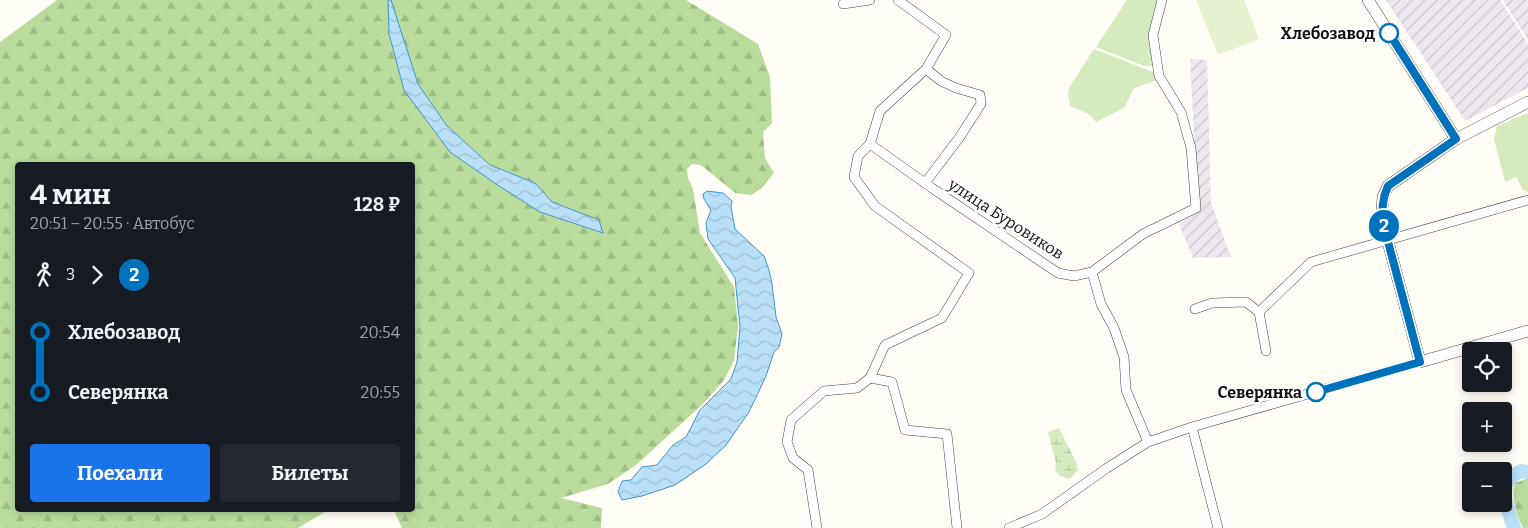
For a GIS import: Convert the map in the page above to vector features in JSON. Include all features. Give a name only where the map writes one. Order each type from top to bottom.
[{"type":"street","points":[[843,4],[870,0]]},
{"type":"street","points":[[817,528],[808,470],[793,458],[787,442],[791,420],[824,391],[857,388],[870,378],[885,345],[942,318],[969,273],[875,206],[854,177],[858,156],[870,144],[880,111],[926,69],[946,35],[898,0]]},
{"type":"street","points":[[1148,442],[1126,390],[1124,357],[1114,328],[1101,304],[1092,272],[1143,234],[1196,208],[1191,148],[1186,130],[1180,112],[1159,76],[1153,35],[1162,0]]},
{"type":"street","points":[[1368,0],[1456,139]]},
{"type":"street","name":"улица Буровиков","points":[[925,184],[981,104],[980,96],[956,88],[926,69]]},
{"type":"street","points":[[1420,362],[1387,240],[1382,210],[1383,197],[1388,186],[1456,139],[1528,102]]},
{"type":"street","name":"улица Буровиков","points":[[870,144],[925,184],[1058,273],[1074,276],[1092,272]]},
{"type":"street","points":[[1259,312],[1311,262],[1528,200]]},
{"type":"street","points":[[1195,309],[1212,303],[1246,302],[1259,312],[1266,351]]},
{"type":"street","points":[[1009,528],[1042,514],[1107,468],[1148,442],[1192,427],[1528,331]]},
{"type":"street","points":[[870,378],[892,382],[906,430],[947,434],[958,528]]},
{"type":"street","points":[[1192,427],[1218,528]]},
{"type":"shaded area","name":"Хлебозавод","points":[[1386,0],[1500,0],[1528,44],[1528,88],[1465,121]]},
{"type":"shaded area","points":[[1503,0],[1528,0],[1528,40]]},
{"type":"shaded area","points":[[1190,59],[1207,60],[1211,203],[1231,257],[1193,258],[1179,224],[1198,212]]},
{"type":"green space","points":[[57,0],[388,0],[389,34],[404,90],[499,186],[599,220],[552,202],[535,183],[490,165],[447,126],[418,85],[391,0],[686,0],[758,44],[770,77],[772,123],[763,132],[765,158],[774,173],[762,188],[751,195],[735,193],[701,165],[692,164],[687,169],[688,178],[693,189],[700,233],[734,287],[738,326],[734,361],[724,380],[704,403],[636,465],[608,484],[561,498],[602,508],[601,528],[402,528],[395,512],[415,512],[415,162],[15,162],[15,512],[325,512],[298,528],[0,528],[0,42]]},
{"type":"green space","points":[[1127,0],[1158,0],[1153,16],[1151,33],[1151,50],[1154,66],[1144,66],[1096,47]]},
{"type":"green space","points":[[1196,0],[1244,0],[1259,39],[1218,55]]},
{"type":"green space","points":[[1094,49],[1153,72],[1158,80],[1134,88],[1124,108],[1096,122],[1089,114],[1070,106],[1068,94],[1069,88]]},
{"type":"green space","points":[[1528,113],[1528,192],[1523,190],[1516,177],[1505,182],[1494,139],[1497,126]]},
{"type":"green space","points":[[1059,428],[1077,464],[1078,470],[1070,479],[1060,476],[1055,470],[1056,463],[1048,432]]},
{"type":"green space","points":[[1528,478],[1528,528],[1523,528],[1515,506],[1514,489],[1515,483]]},
{"type":"water","points":[[388,0],[391,0],[418,84],[447,126],[490,165],[535,183],[552,202],[599,220],[603,233],[540,212],[450,152],[404,90],[389,34]]},
{"type":"water","points":[[707,191],[723,193],[732,201],[731,207],[735,229],[764,256],[772,284],[776,317],[782,334],[779,347],[774,352],[766,376],[749,412],[726,445],[706,464],[675,485],[642,496],[622,500],[618,492],[622,481],[631,480],[642,467],[657,465],[673,445],[686,437],[700,410],[731,379],[737,362],[740,327],[735,278],[708,239],[706,223],[711,210],[703,194]]},
{"type":"waterway","points":[[1514,528],[1506,503],[1505,490],[1511,477],[1521,471],[1528,472]]},
{"type":"bus line","name":"2","points":[[1316,392],[1420,362],[1383,223],[1383,197],[1388,186],[1456,139],[1389,33]]},
{"type":"place","name":"Хлебозавод","points":[[1389,33]]},
{"type":"place","name":"Северянка","points":[[1316,392]]}]
